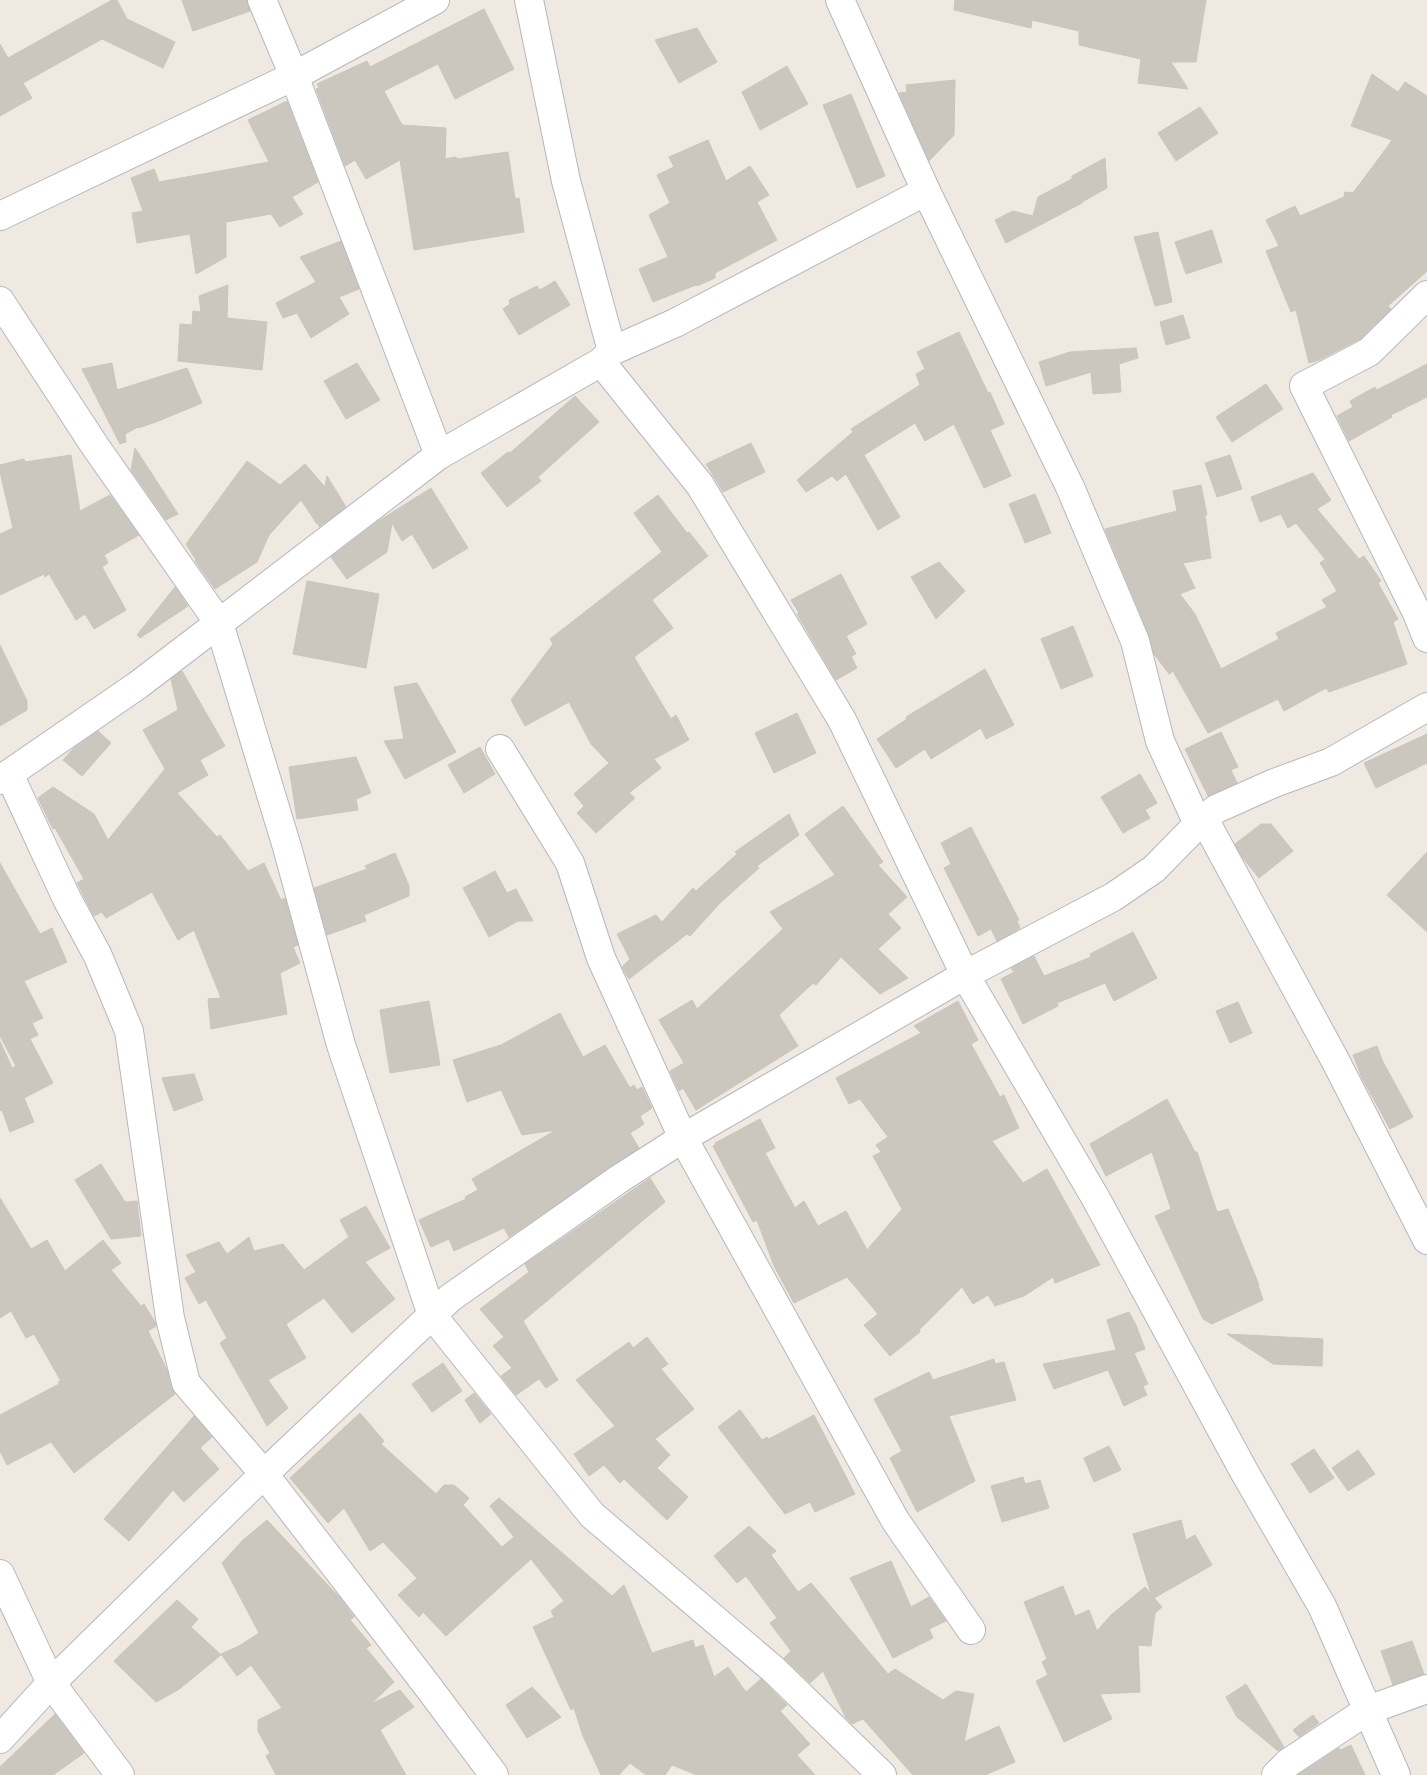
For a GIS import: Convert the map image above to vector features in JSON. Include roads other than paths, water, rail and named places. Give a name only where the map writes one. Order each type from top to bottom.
[{"type":"street","points":[[262,0],[294,76],[439,455]]},
{"type":"street","points":[[0,216],[294,76],[435,0]]},
{"type":"street","points":[[529,0],[566,182],[606,357],[700,485],[842,720],[965,975],[1095,1197],[1245,1473],[1322,1606],[1396,1775]]},
{"type":"street","points":[[840,0],[926,191],[1070,487],[1135,642],[1160,741],[1201,821],[1335,1060],[1427,1240]]},
{"type":"street","points":[[494,1775],[264,1474],[186,1383],[170,1318],[129,1030],[98,956],[4,777],[138,685],[439,455],[606,357],[675,323],[926,191]]},
{"type":"street","points":[[1427,296],[1369,352],[1304,386],[1417,613],[1427,638]]},
{"type":"street","points":[[0,301],[95,446],[220,623],[287,848],[341,1045],[432,1315],[592,1515],[774,1670],[882,1775]]},
{"type":"street","points":[[0,1739],[51,1683],[264,1474],[450,1298],[620,1179],[683,1138],[965,975],[1113,897],[1154,869],[1201,821],[1216,809],[1331,762],[1427,707]]},
{"type":"street","points":[[500,749],[570,862],[601,958],[683,1138],[894,1520],[971,1630]]},
{"type":"street","points":[[0,1574],[51,1683],[120,1775]]},
{"type":"street","points":[[1276,1775],[1288,1762],[1368,1710],[1427,1689]]}]
